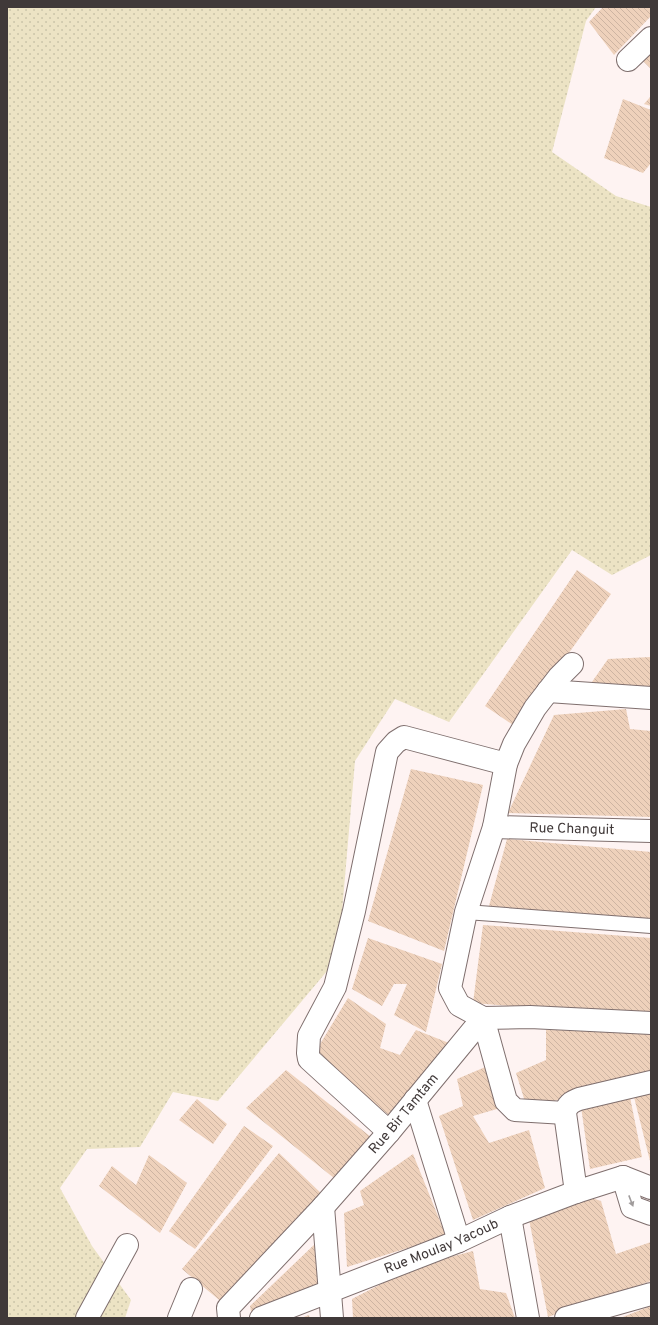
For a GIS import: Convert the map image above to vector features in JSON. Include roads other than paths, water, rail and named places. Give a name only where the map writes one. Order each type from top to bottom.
[{"type":"street","points":[[628,60],[651,38]]},
{"type":"street","points":[[572,664],[548,691],[524,726],[506,764],[494,827],[466,912],[450,988],[459,1005],[483,1018],[530,1017],[651,1023]]},
{"type":"street","points":[[548,691],[651,698]]},
{"type":"street","points":[[389,1132],[309,1059],[308,1053],[309,1036],[335,987],[354,911],[387,752],[396,742],[404,737],[506,764]]},
{"type":"street","name":"Rue Changuit","points":[[494,827],[651,832]]},
{"type":"street","points":[[483,1018],[506,1101],[515,1110],[565,1113]]},
{"type":"street","name":"Rue Bir Tamtam","points":[[229,1318],[228,1308],[323,1207],[389,1132],[483,1018]]},
{"type":"street","points":[[576,1192],[565,1113],[567,1107],[571,1102],[579,1099],[651,1082]]},
{"type":"street","points":[[415,1100],[459,1241]]},
{"type":"street","points":[[623,1177],[651,1188]]},
{"type":"street","points":[[623,1177],[632,1207],[651,1214]]},
{"type":"street","name":"Rue Moulay Yacoub","points":[[261,1318],[459,1241],[510,1217],[576,1192],[623,1177]]},
{"type":"street","points":[[323,1207],[332,1318]]},
{"type":"street","points":[[510,1217],[528,1318]]},
{"type":"street","points":[[87,1318],[127,1245]]},
{"type":"street","points":[[180,1318],[191,1289]]},
{"type":"street","points":[[566,1318],[651,1294]]},
{"type":"lane","points":[[466,912],[651,926]]}]
